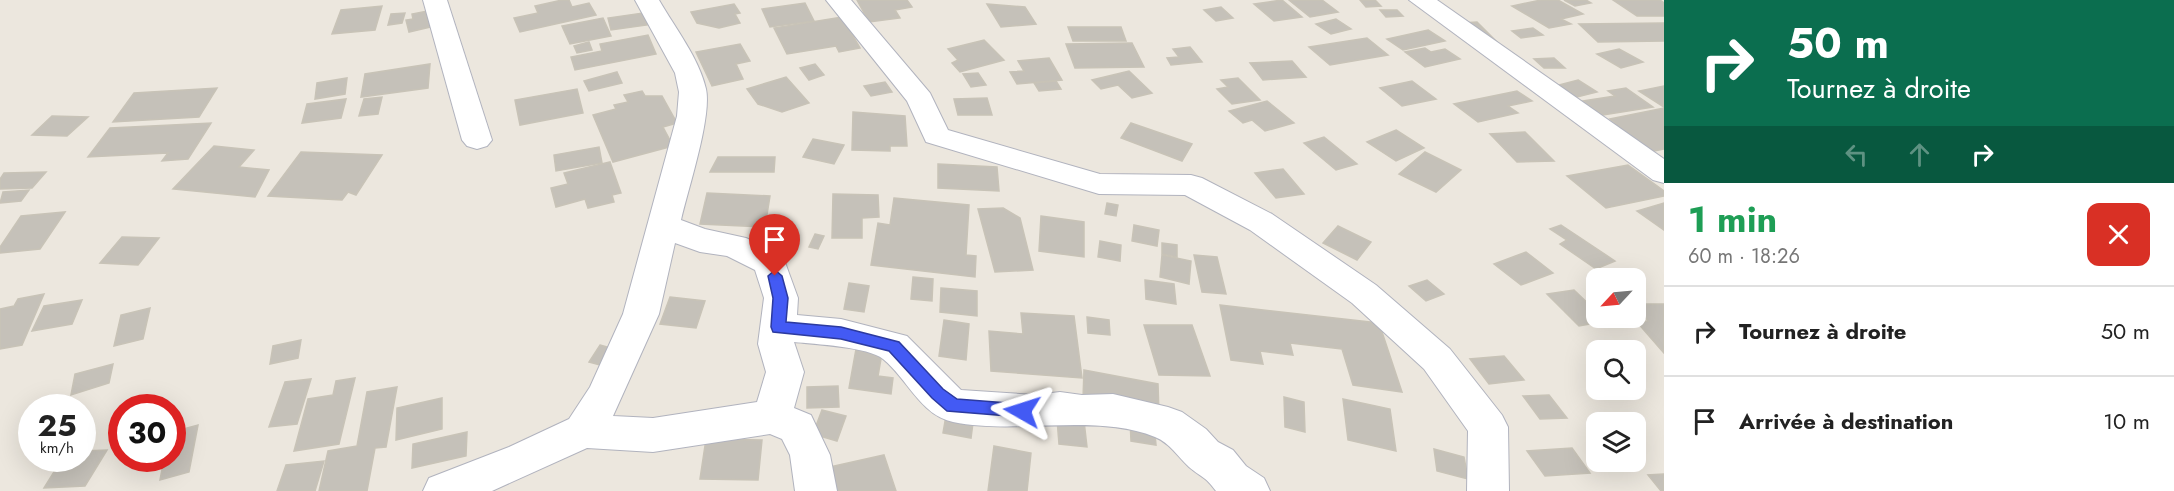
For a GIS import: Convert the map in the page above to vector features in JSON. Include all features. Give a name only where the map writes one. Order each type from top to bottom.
[{"type":"street","points":[[435,0],[477,140]]},
{"type":"street","points":[[583,431],[605,396],[641,314],[692,116],[693,92],[688,73],[647,0]]},
{"type":"street","points":[[838,0],[920,99],[936,136],[1099,184],[1191,185],[1261,222],[1364,294],[1437,359],[1488,427],[1488,491]]},
{"type":"street","points":[[1421,0],[1664,173]]},
{"type":"street","points":[[663,225],[700,240],[734,246],[770,263],[780,298],[776,344],[785,372],[772,417]]},
{"type":"street","points":[[778,327],[841,333],[894,346],[938,394],[953,406],[1035,411],[1060,408],[1082,411],[1113,410],[1168,424],[1192,441],[1204,455],[1219,463],[1231,479],[1249,491]]},
{"type":"street","points":[[444,491],[523,460],[583,431],[654,435],[772,417],[797,427],[810,455],[816,491]]},
{"type":"building","points":[[569,0],[572,7],[589,3],[596,15],[520,32],[514,18],[538,13],[535,6]]},
{"type":"building","points":[[857,0],[907,0],[912,7],[895,10],[900,18],[869,22]]},
{"type":"building","points":[[1282,0],[1302,17],[1274,21],[1254,4]]},
{"type":"building","points":[[1289,0],[1322,0],[1338,12],[1310,17]]},
{"type":"building","points":[[1360,0],[1375,0],[1381,6],[1366,7]]},
{"type":"building","points":[[1541,0],[1558,0],[1583,14],[1561,19],[1571,24],[1549,28],[1512,6]]},
{"type":"building","points":[[1564,0],[1586,0],[1591,3],[1575,6]]},
{"type":"building","points":[[1613,0],[1660,0],[1664,3],[1664,16],[1637,16]]},
{"type":"building","points":[[805,3],[814,21],[770,27],[762,9]]},
{"type":"building","points":[[734,4],[740,13],[735,14],[740,23],[719,28],[697,23],[691,12]]},
{"type":"building","points":[[987,4],[1025,7],[1036,24],[1001,27]]},
{"type":"building","points":[[382,6],[375,30],[332,34],[341,10]]},
{"type":"building","points":[[1221,7],[1233,18],[1216,21],[1204,10]]},
{"type":"building","points":[[433,10],[431,27],[409,32],[406,20],[413,19],[412,14]]},
{"type":"building","points":[[1380,10],[1397,10],[1403,16],[1386,17]]},
{"type":"building","points":[[405,13],[402,23],[388,25],[391,14]]},
{"type":"building","points":[[643,13],[647,25],[611,30],[608,18]]},
{"type":"building","points":[[842,17],[860,48],[839,52],[836,46],[787,54],[774,28]]},
{"type":"building","points":[[603,18],[611,36],[570,44],[562,26]]},
{"type":"building","points":[[1336,19],[1351,29],[1331,34],[1316,24]]},
{"type":"building","points":[[1477,22],[1498,43],[1484,43],[1463,23]]},
{"type":"building","points":[[1664,23],[1664,41],[1598,42],[1579,24]]},
{"type":"building","points":[[1068,27],[1121,27],[1126,41],[1073,41]]},
{"type":"building","points":[[1533,28],[1543,35],[1521,38],[1512,31]]},
{"type":"building","points":[[1428,30],[1445,41],[1403,50],[1387,39]]},
{"type":"building","points":[[648,35],[656,54],[575,70],[571,57],[602,51],[600,44]]},
{"type":"building","points":[[1367,38],[1388,55],[1330,65],[1309,47]]},
{"type":"building","points":[[984,40],[1004,60],[960,72],[952,63],[958,60],[948,49]]},
{"type":"building","points":[[589,42],[592,50],[577,53],[574,46]]},
{"type":"building","points":[[1132,43],[1144,67],[1075,68],[1066,44]]},
{"type":"building","points":[[740,44],[750,61],[736,64],[743,79],[712,86],[696,52]]},
{"type":"building","points":[[1190,47],[1202,62],[1171,65],[1167,58],[1179,57],[1173,49]]},
{"type":"building","points":[[1425,48],[1431,52],[1445,49],[1460,59],[1425,67],[1405,52]]},
{"type":"building","points":[[1619,49],[1643,62],[1621,68],[1597,54]]},
{"type":"building","points":[[1049,58],[1062,80],[1017,84],[1010,72],[1024,71],[1018,61]]},
{"type":"building","points":[[1554,58],[1565,68],[1544,68],[1534,59]]},
{"type":"building","points":[[1292,61],[1306,77],[1263,80],[1250,63]]},
{"type":"building","points":[[430,64],[428,88],[361,97],[365,74]]},
{"type":"building","points":[[815,64],[824,75],[809,80],[800,68]]},
{"type":"building","points":[[1129,71],[1152,93],[1132,98],[1118,85],[1101,89],[1092,80]]},
{"type":"building","points":[[617,72],[622,83],[589,91],[584,81]]},
{"type":"building","points":[[978,73],[986,85],[971,87],[963,74]]},
{"type":"building","points":[[786,77],[809,103],[782,112],[758,104],[747,89]]},
{"type":"building","points":[[347,78],[345,94],[315,99],[317,83]]},
{"type":"building","points":[[1238,78],[1260,100],[1232,104],[1217,89],[1228,87],[1221,80]]},
{"type":"building","points":[[1578,80],[1597,92],[1573,98],[1555,86]]},
{"type":"building","points":[[1056,81],[1061,89],[1039,91],[1034,83]]},
{"type":"building","points":[[1412,81],[1436,99],[1402,106],[1380,88]]},
{"type":"building","points":[[885,82],[892,92],[871,96],[864,86]]},
{"type":"building","points":[[1664,86],[1664,107],[1639,91]]},
{"type":"building","points":[[217,88],[199,117],[113,122],[134,93]]},
{"type":"building","points":[[1626,88],[1653,107],[1603,115],[1583,101],[1615,96],[1608,91]]},
{"type":"building","points":[[577,89],[583,113],[520,125],[515,100]]},
{"type":"building","points":[[642,91],[645,96],[662,96],[677,123],[663,127],[673,146],[613,162],[593,115],[616,109],[614,105],[628,102],[624,95]]},
{"type":"building","points":[[1517,91],[1532,101],[1508,106],[1518,113],[1478,122],[1454,104]]},
{"type":"building","points":[[382,97],[378,114],[359,116],[364,99]]},
{"type":"building","points":[[987,98],[992,115],[958,115],[954,99]]},
{"type":"building","points":[[346,99],[341,118],[302,123],[307,104]]},
{"type":"building","points":[[1267,101],[1294,123],[1265,131],[1252,120],[1243,123],[1229,111]]},
{"type":"building","points":[[1664,108],[1664,149],[1645,153],[1607,126],[1616,124],[1610,119]]},
{"type":"building","points":[[853,112],[905,116],[907,146],[890,146],[890,151],[852,150]]},
{"type":"building","points":[[52,116],[88,117],[67,136],[32,135]]},
{"type":"building","points":[[211,123],[188,159],[162,161],[168,153],[88,157],[110,128]]},
{"type":"building","points":[[1131,123],[1192,144],[1182,161],[1121,138]]},
{"type":"building","points":[[1396,130],[1424,148],[1396,161],[1367,142]]},
{"type":"building","points":[[1525,132],[1554,161],[1517,162],[1490,134]]},
{"type":"building","points":[[1324,137],[1357,164],[1336,170],[1304,143]]},
{"type":"building","points":[[813,139],[844,145],[834,164],[803,157]]},
{"type":"building","points":[[214,146],[254,150],[239,167],[269,170],[255,197],[173,189]]},
{"type":"building","points":[[599,147],[602,163],[556,171],[554,155]]},
{"type":"building","points":[[301,152],[382,155],[356,195],[348,192],[342,200],[268,196]]},
{"type":"building","points":[[1425,152],[1461,170],[1436,192],[1399,174]]},
{"type":"building","points":[[718,157],[775,157],[774,172],[710,172]]},
{"type":"building","points":[[610,162],[621,193],[612,195],[614,202],[588,208],[585,199],[556,207],[551,188],[568,184],[564,173]]},
{"type":"building","points":[[938,164],[997,167],[999,191],[938,188]]},
{"type":"building","points":[[1628,165],[1664,191],[1664,196],[1606,208],[1567,176]]},
{"type":"building","points":[[1283,169],[1304,194],[1276,198],[1255,173]]},
{"type":"building","points":[[46,172],[32,188],[0,189],[0,179],[4,173]]},
{"type":"building","points":[[29,190],[21,201],[0,203],[3,192]]},
{"type":"building","points":[[707,193],[770,196],[765,227],[700,224]]},
{"type":"building","points":[[833,194],[878,195],[879,217],[862,218],[862,238],[832,238]]},
{"type":"building","points":[[894,198],[969,205],[966,255],[976,256],[975,277],[871,265],[878,223],[890,225]]},
{"type":"building","points":[[1107,203],[1118,205],[1116,216],[1105,214]]},
{"type":"building","points":[[1664,203],[1664,230],[1637,211]]},
{"type":"building","points":[[1003,208],[1020,218],[1033,270],[995,272],[978,209]]},
{"type":"building","points":[[65,212],[40,249],[0,253],[0,247],[21,216]]},
{"type":"building","points":[[1041,216],[1084,222],[1084,257],[1039,251]]},
{"type":"building","points":[[1134,225],[1159,230],[1157,246],[1132,241]]},
{"type":"building","points":[[1561,225],[1615,261],[1595,268],[1560,244],[1567,240],[1550,229]]},
{"type":"building","points":[[1338,226],[1371,242],[1357,260],[1323,243]]},
{"type":"building","points":[[771,232],[789,236],[779,258],[760,253]]},
{"type":"building","points":[[815,234],[824,236],[818,249],[809,247]]},
{"type":"building","points":[[122,237],[159,238],[138,265],[100,263]]},
{"type":"building","points":[[1100,241],[1121,245],[1120,261],[1098,257]]},
{"type":"building","points":[[1162,243],[1177,245],[1177,257],[1162,254]]},
{"type":"building","points":[[1526,252],[1553,273],[1521,285],[1494,264]]},
{"type":"building","points":[[1162,255],[1191,261],[1189,284],[1160,277]]},
{"type":"building","points":[[1194,255],[1217,257],[1226,294],[1202,292]]},
{"type":"building","points":[[913,277],[933,279],[932,301],[911,299]]},
{"type":"building","points":[[1145,280],[1174,284],[1176,304],[1146,299]]},
{"type":"building","points":[[1427,280],[1444,294],[1426,301],[1409,286]]},
{"type":"building","points":[[849,283],[869,286],[864,312],[844,309]]},
{"type":"building","points":[[941,288],[977,291],[977,316],[940,312]]},
{"type":"building","points":[[1574,290],[1586,301],[1586,325],[1579,326],[1547,294]]},
{"type":"building","points":[[44,294],[22,345],[0,349],[0,309],[14,306],[18,299]]},
{"type":"building","points":[[670,297],[705,301],[696,328],[660,324]]},
{"type":"building","points":[[82,300],[72,324],[32,331],[44,306]]},
{"type":"building","points":[[1646,304],[1664,304],[1664,353],[1642,328],[1646,328],[1646,321],[1648,321]]},
{"type":"building","points":[[1220,305],[1379,323],[1402,392],[1353,385],[1342,349],[1290,343],[1293,355],[1260,351],[1263,364],[1231,360]]},
{"type":"building","points":[[150,308],[143,339],[114,346],[121,315]]},
{"type":"building","points":[[1021,313],[1074,316],[1082,378],[991,371],[989,331],[1023,334]]},
{"type":"building","points":[[1087,317],[1109,320],[1110,335],[1088,333]]},
{"type":"building","points":[[944,320],[969,324],[966,360],[939,356]]},
{"type":"building","points":[[1144,325],[1192,325],[1210,376],[1159,375]]},
{"type":"building","points":[[301,340],[298,358],[270,364],[273,346]]},
{"type":"building","points":[[600,345],[621,351],[611,368],[589,362]]},
{"type":"building","points":[[856,349],[882,353],[878,376],[893,378],[891,394],[849,388]]},
{"type":"building","points":[[1504,356],[1524,380],[1489,384],[1470,359]]},
{"type":"building","points":[[113,364],[109,383],[71,394],[75,374]]},
{"type":"building","points":[[1084,370],[1158,384],[1159,414],[1083,399]]},
{"type":"building","points":[[355,378],[339,444],[294,451],[308,399],[333,395],[336,381]]},
{"type":"building","points":[[311,379],[297,424],[269,427],[285,382]]},
{"type":"building","points":[[838,386],[839,407],[807,408],[807,387]]},
{"type":"building","points":[[397,387],[386,447],[375,448],[367,491],[319,491],[328,451],[357,446],[367,392]]},
{"type":"building","points":[[1549,395],[1567,418],[1540,419],[1523,396]]},
{"type":"building","points":[[1284,397],[1304,402],[1305,432],[1285,427]]},
{"type":"building","points":[[442,398],[442,429],[396,440],[397,408]]},
{"type":"building","points":[[1343,399],[1390,409],[1396,451],[1348,440]]},
{"type":"building","points":[[822,410],[846,416],[837,441],[813,434]]},
{"type":"building","points":[[947,410],[974,415],[971,438],[943,433]]},
{"type":"building","points":[[1057,419],[1084,421],[1087,447],[1059,444]]},
{"type":"building","points":[[1130,419],[1154,422],[1156,445],[1131,441]]},
{"type":"building","points":[[198,425],[189,472],[160,480],[162,472],[186,472],[186,428]]},
{"type":"building","points":[[467,432],[466,456],[412,468],[413,444]]},
{"type":"building","points":[[706,439],[762,440],[758,480],[700,479]]},
{"type":"building","points":[[994,446],[1031,453],[1027,491],[988,491]]},
{"type":"building","points":[[1572,448],[1586,467],[1586,472],[1590,473],[1545,476],[1527,451]]},
{"type":"building","points":[[1434,449],[1464,457],[1468,479],[1437,471]]},
{"type":"building","points":[[96,450],[107,450],[96,468]]},
{"type":"building","points":[[884,455],[896,491],[831,491],[825,468]]},
{"type":"building","points":[[324,461],[315,491],[277,491],[286,465]]},
{"type":"building","points":[[54,472],[94,472],[85,486],[44,488]]},
{"type":"building","points":[[1664,474],[1664,491],[1661,491],[1648,475]]},
{"type":"route","points":[[775,276],[780,298],[778,327],[841,333],[894,346],[938,394],[953,406],[982,406],[1022,411]]}]
